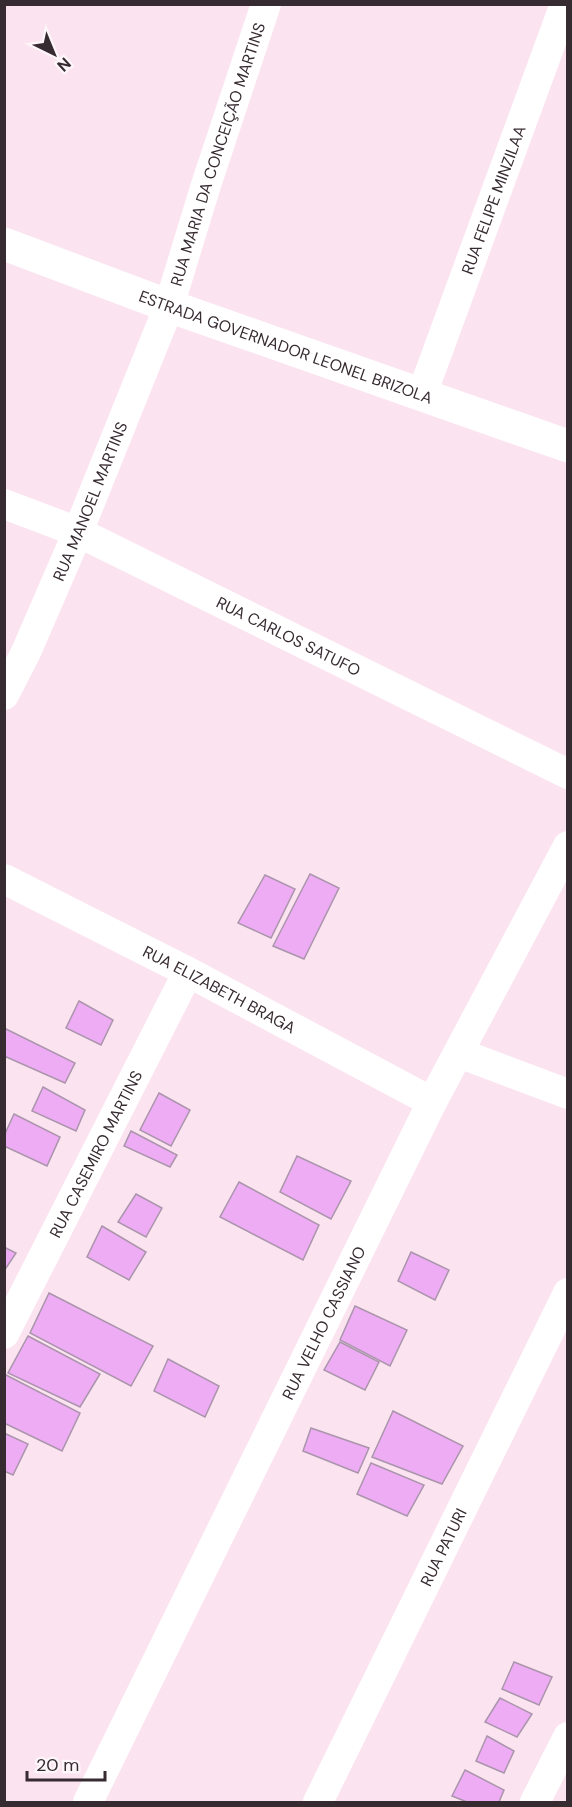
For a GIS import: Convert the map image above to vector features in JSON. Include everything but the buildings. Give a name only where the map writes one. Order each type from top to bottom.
[{"type":"main road","name":"ESTRADA GOVERNADOR LEONEL BRIZOLA","points":[[4,244],[170,306],[567,446]]},
{"type":"street","name":"RUA MARIA DA CONCEIÇÃO MARTINS","points":[[170,306],[206,185],[266,4]]},
{"type":"street","name":"RUA FELIPE MINZILAA","points":[[422,394],[565,4]]},
{"type":"street","name":"RUA MANOEL MARTINS","points":[[4,695],[26,652],[78,532],[170,306]]},
{"type":"street","name":"RUA CARLOS SATUFO","points":[[4,504],[78,532],[567,774]]},
{"type":"street","name":"RUA VELHO CASSIANO","points":[[88,1803],[432,1102],[567,846]]},
{"type":"street","name":"RUA ELIZABETH BRAGA","points":[[4,879],[188,972],[432,1102]]},
{"type":"street","name":"RUA CASEMIRO MARTINS","points":[[4,1334],[188,972]]},
{"type":"street","points":[[459,1053],[567,1094]]},
{"type":"street","name":"RUA PATURI","points":[[318,1803],[567,1293]]},
{"type":"street","points":[[536,1803],[567,1737]]}]
